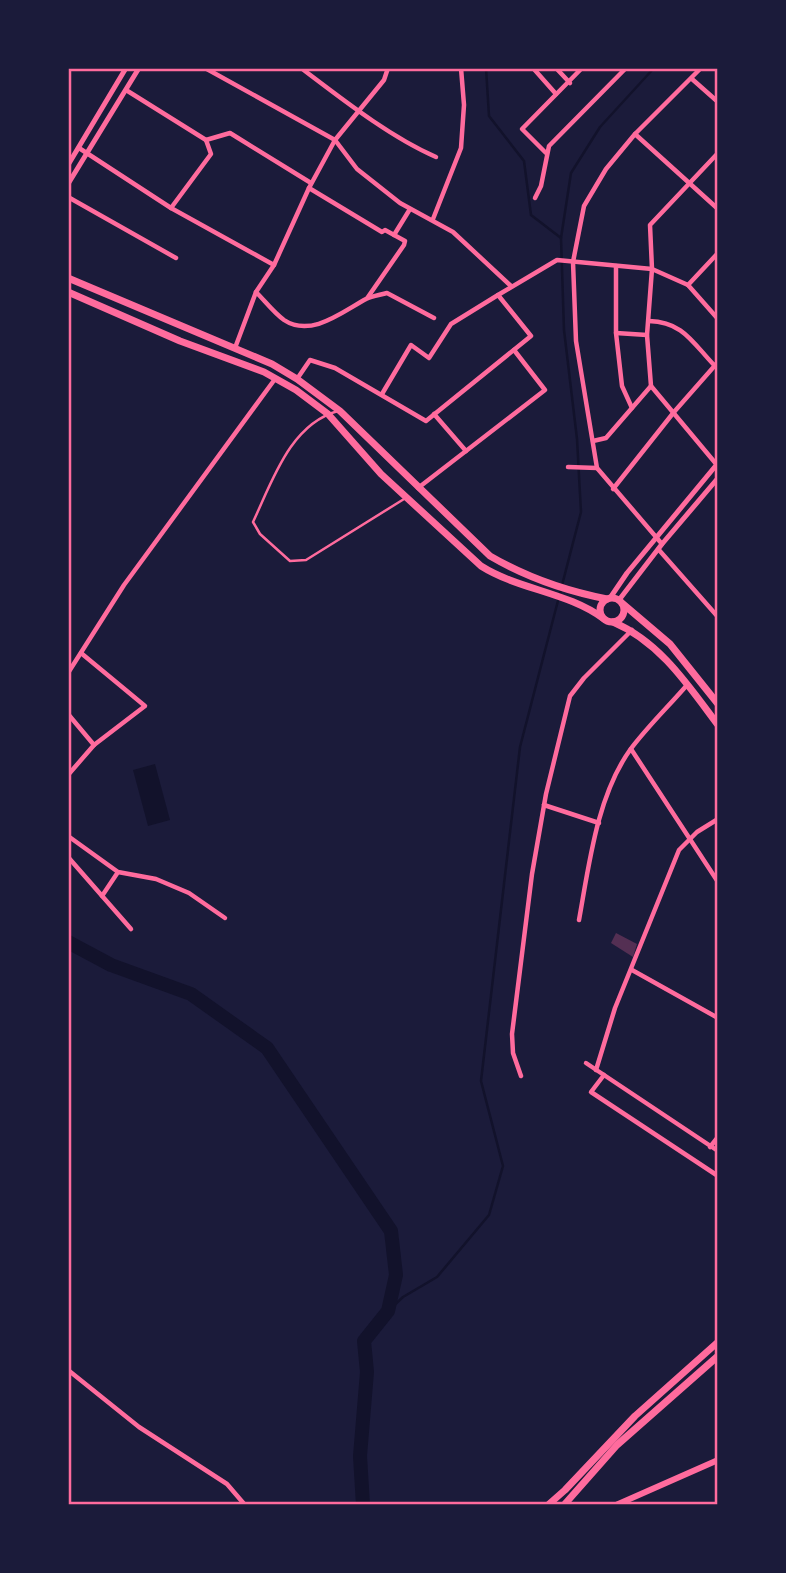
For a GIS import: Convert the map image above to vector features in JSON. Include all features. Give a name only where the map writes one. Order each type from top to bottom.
[{"type":"main road","points":[[68,278],[272,364],[297,379],[340,411],[490,556],[548,583],[585,595],[621,602],[670,644],[718,704]]},
{"type":"main road","points":[[68,292],[276,379],[296,390],[328,414],[382,474],[481,566],[500,578],[582,605],[604,619],[632,630],[661,653],[718,725]]},
{"type":"main road","points":[[604,619],[600,608],[609,598]]},
{"type":"main road","points":[[613,622],[623,615],[621,602]]},
{"type":"main road","points":[[548,1505],[635,1416],[718,1342]]},
{"type":"main road","points":[[564,1505],[617,1445],[718,1356]]},
{"type":"main road","points":[[616,1505],[718,1460]]},
{"type":"street","points":[[68,165],[126,68]]},
{"type":"street","points":[[68,184],[139,68]]},
{"type":"street","points":[[205,68],[335,140],[357,169],[410,209],[453,232],[512,286]]},
{"type":"street","points":[[301,68],[359,111],[417,149],[436,157]]},
{"type":"street","points":[[235,348],[256,292],[274,265],[310,186],[335,140],[384,80],[388,68]]},
{"type":"street","points":[[433,220],[461,148],[464,106],[461,68]]},
{"type":"street","points":[[533,68],[556,94]]},
{"type":"street","points":[[556,68],[570,83]]},
{"type":"street","points":[[547,153],[522,129],[582,68]]},
{"type":"street","points":[[535,198],[541,186],[548,146],[626,68]]},
{"type":"street","points":[[701,68],[635,134],[606,169],[584,206],[573,262],[576,341],[597,468],[718,617]]},
{"type":"street","points":[[692,79],[718,102]]},
{"type":"street","points":[[125,90],[206,140],[211,153],[171,208]]},
{"type":"street","points":[[206,140],[230,133],[382,232],[385,230],[405,241],[368,298]]},
{"type":"street","points":[[635,134],[718,209]]},
{"type":"street","points":[[79,148],[171,208],[274,265]]},
{"type":"street","points":[[609,598],[717,464],[651,386],[647,335],[652,270],[650,225],[718,153]]},
{"type":"street","points":[[68,197],[176,258]]},
{"type":"street","points":[[394,235],[410,209]]},
{"type":"street","points":[[688,285],[718,253]]},
{"type":"street","points":[[382,394],[411,345],[429,358],[451,324],[557,261],[652,270],[688,285],[718,319]]},
{"type":"street","points":[[616,266],[616,333],[622,386],[632,408]]},
{"type":"street","points":[[256,292],[285,321],[299,324],[318,325],[368,298],[387,293],[434,318]]},
{"type":"street","points":[[297,379],[310,360],[335,368],[426,421],[531,336],[498,295]]},
{"type":"street","points":[[614,489],[674,412],[716,364],[677,326],[649,321]]},
{"type":"street","points":[[616,333],[647,335]]},
{"type":"street","points":[[418,488],[545,390],[514,350]]},
{"type":"street","points":[[68,673],[124,585],[276,379]]},
{"type":"street","points":[[593,441],[606,438],[651,386]]},
{"type":"street","points":[[434,414],[466,451]]},
{"type":"street","points":[[568,467],[597,468]]},
{"type":"street","points":[[621,602],[660,547],[718,478]]},
{"type":"street","points":[[521,1076],[513,1053],[512,1034],[532,874],[544,805],[570,696],[583,678],[632,630]]},
{"type":"street","points":[[68,775],[93,745],[145,706],[81,653]]},
{"type":"street","points":[[579,920],[599,823],[621,765],[631,748],[688,684]]},
{"type":"street","points":[[68,714],[93,745]]},
{"type":"street","points":[[631,748],[718,882]]},
{"type":"street","points":[[544,805],[599,823]]},
{"type":"street","points":[[596,1070],[615,1008],[679,850],[718,819]]},
{"type":"street","points":[[68,847],[71,838],[118,872],[156,879],[189,893],[225,918]]},
{"type":"street","points":[[68,856],[131,929]]},
{"type":"street","points":[[102,896],[118,872]]},
{"type":"street","points":[[632,970],[718,1018]]},
{"type":"street","points":[[586,1063],[718,1151]]},
{"type":"street","points":[[604,1075],[591,1092],[718,1176]]},
{"type":"street","points":[[710,1147],[718,1138]]},
{"type":"street","points":[[68,1370],[139,1427],[227,1484],[245,1505]]},
{"type":"lane","points":[[340,411],[328,414],[301,435],[282,460],[253,522],[260,534],[290,561],[306,560],[407,498]]},
{"type":"shaded area","points":[[155,764],[170,820],[148,826],[133,770]]},
{"type":"building","points":[[616,933],[637,944],[633,957],[611,943]]},
{"type":"waterway","points":[[388,1311],[403,1297],[437,1277],[489,1215],[503,1166],[481,1081],[520,747],[581,512],[577,439],[564,330],[561,238],[531,215],[524,161],[489,116],[486,68]]},
{"type":"waterway","points":[[561,238],[571,173],[600,127],[654,68]]},
{"type":"waterway","points":[[68,942],[111,965],[191,994],[267,1048],[391,1231],[396,1275],[388,1311],[364,1341],[367,1372],[360,1456],[363,1505]]}]
